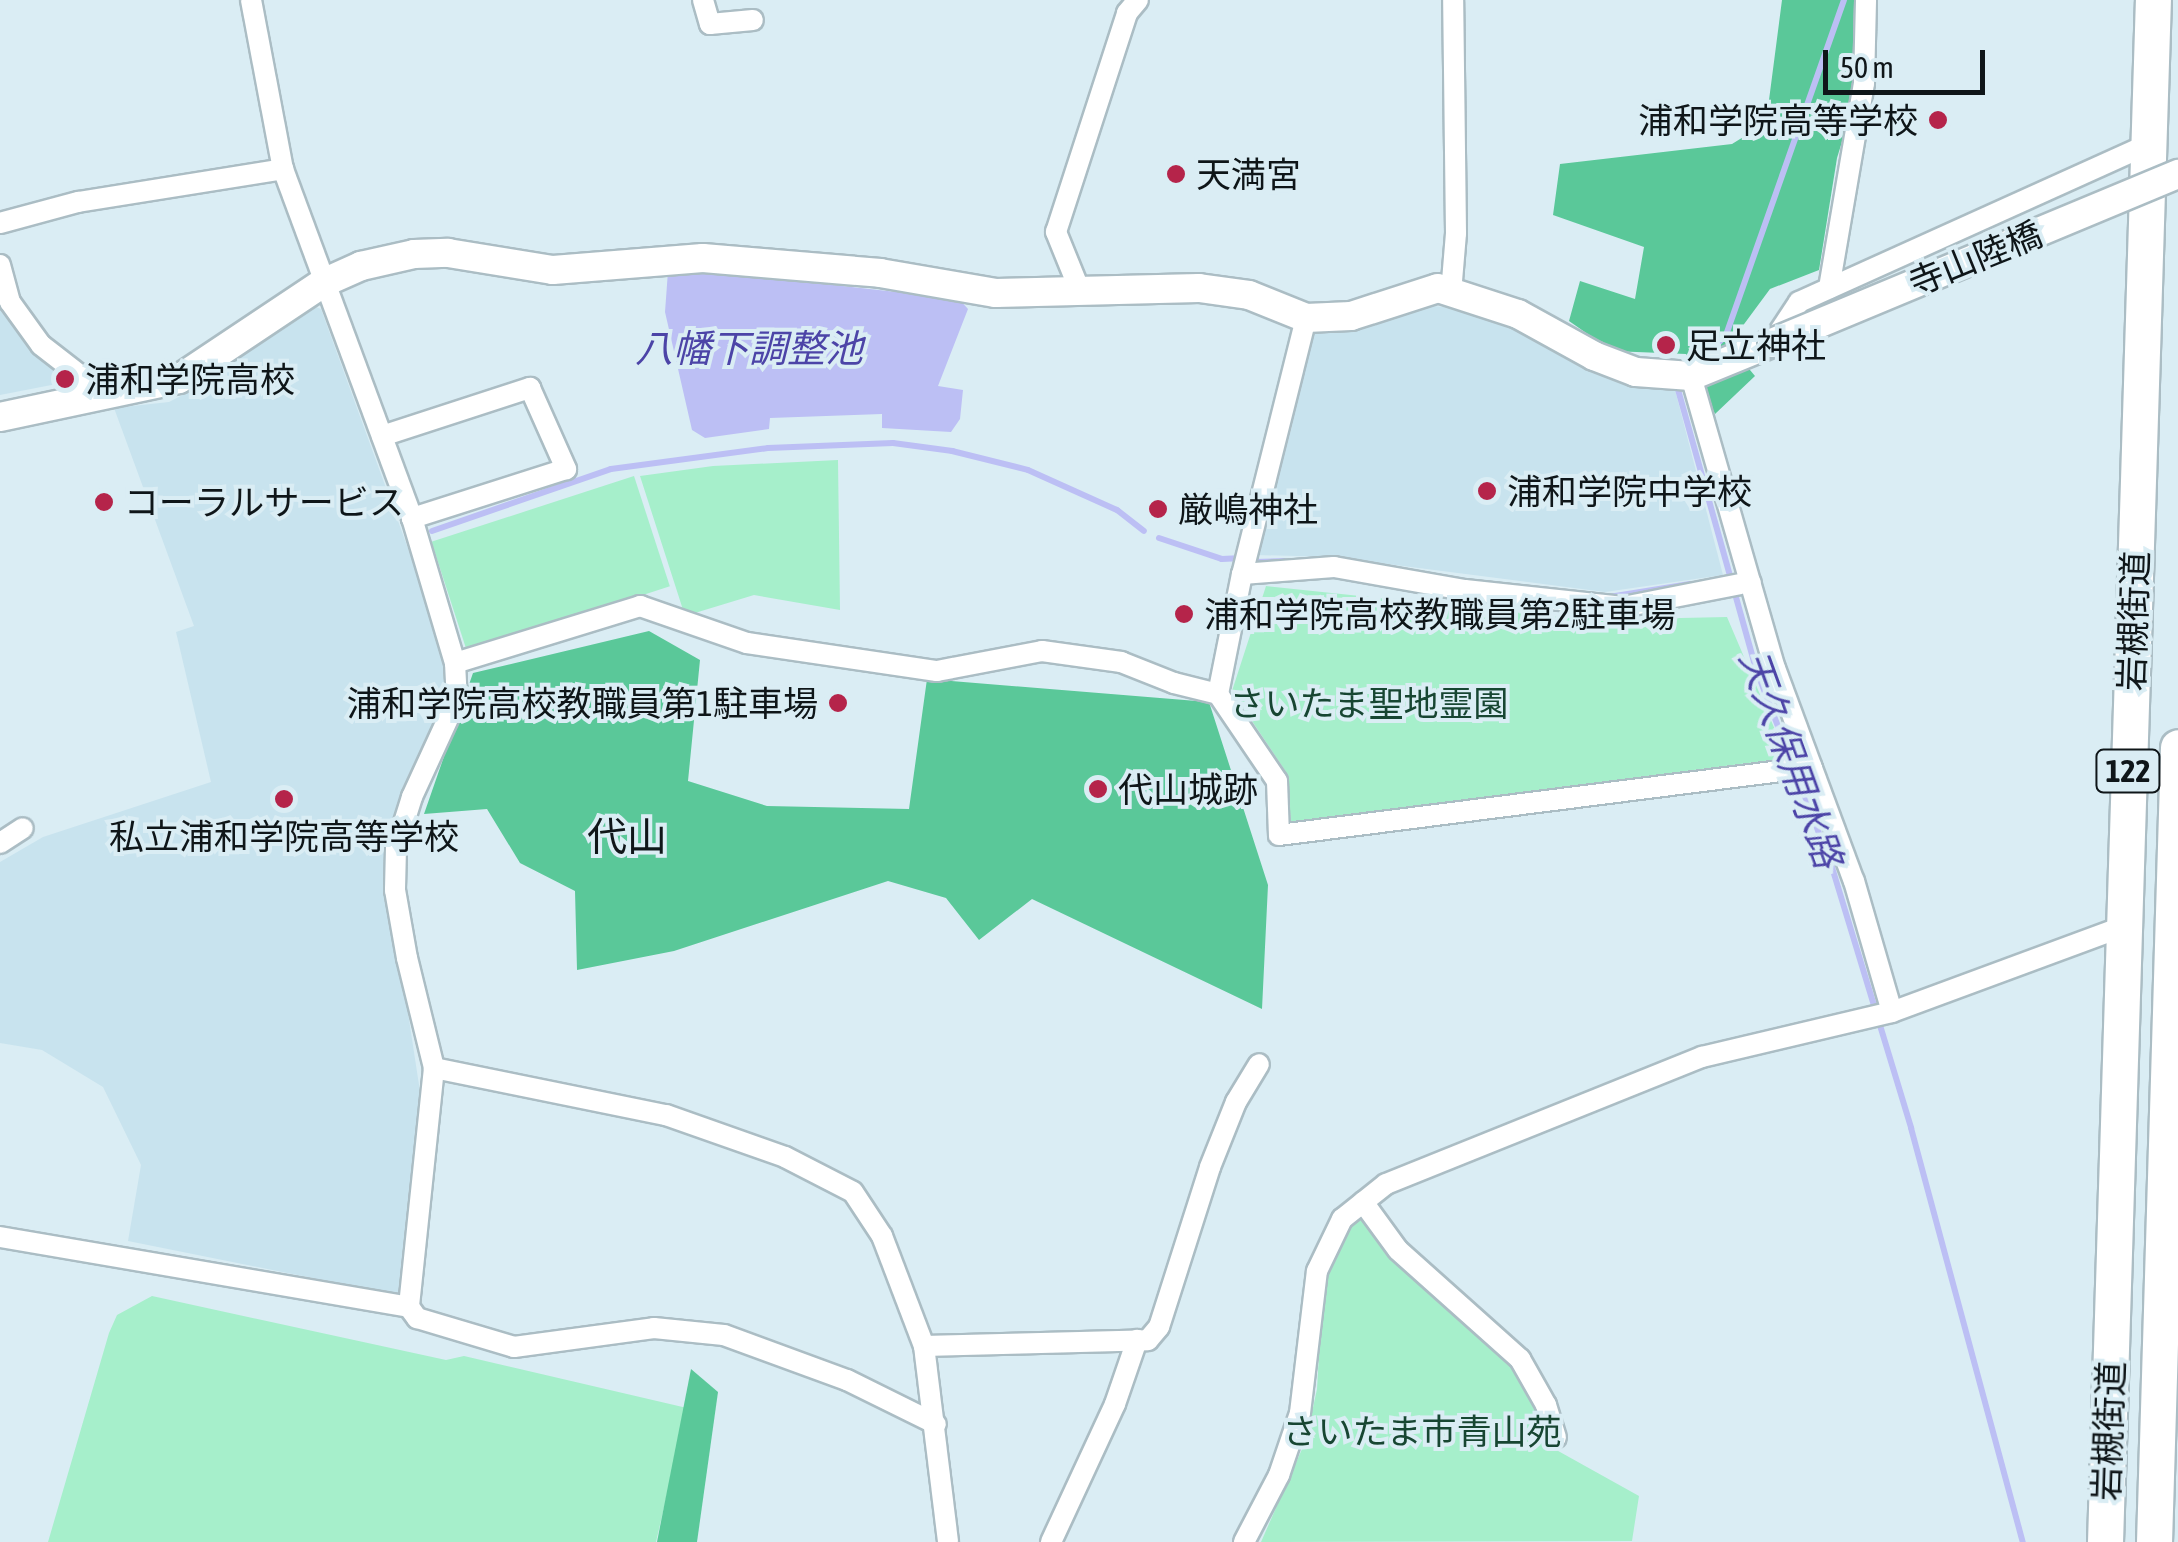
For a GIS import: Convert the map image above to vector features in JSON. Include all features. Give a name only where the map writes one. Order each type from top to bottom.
[{"type":"highway","name":"岩槻街道","points":[[2105,1542],[2152,0]]},
{"type":"highway","points":[[2154,1542],[2178,747]]},
{"type":"street","points":[[251,0],[282,169],[416,530],[455,662],[457,699],[412,797],[396,848],[396,890],[407,958],[434,1068],[408,1307]]},
{"type":"street","points":[[703,0],[710,24],[752,20]]},
{"type":"street","points":[[1080,291],[1056,232],[1127,14],[1138,0]]},
{"type":"street","points":[[1451,293],[1456,233],[1453,0]]},
{"type":"street","points":[[1829,288],[1864,82],[1866,0]]},
{"type":"street","points":[[1772,343],[1799,302],[2148,144]]},
{"type":"street","points":[[0,222],[78,202],[282,169]]},
{"type":"street","name":"寺山陸橋","points":[[1692,376],[2178,174]]},
{"type":"street","points":[[0,417],[179,378],[323,283],[392,256],[448,252],[553,270],[703,258],[880,273],[996,294],[1199,288],[1249,295],[1306,318],[1350,316],[1438,288],[1518,314],[1594,356],[1636,372],[1692,376],[1775,668],[1854,881],[1892,1012]]},
{"type":"street","points":[[0,265],[10,302],[41,345],[82,376],[96,395]]},
{"type":"street","points":[[1218,694],[1242,574],[1306,318]]},
{"type":"street","points":[[382,436],[530,388],[566,469],[416,530]]},
{"type":"street","points":[[1242,574],[1334,567],[1464,590],[1623,607],[1750,582]]},
{"type":"street","points":[[455,662],[640,606],[747,644],[937,671],[1042,651],[1121,662],[1174,683],[1218,694],[1277,781],[1279,835],[1812,767]]},
{"type":"street","points":[[0,843],[23,828]]},
{"type":"street","points":[[1244,1542],[1278,1475],[1300,1414],[1317,1271],[1342,1219],[1386,1184],[1702,1057],[1892,1012],[2124,926]]},
{"type":"street","points":[[924,1346],[1148,1340],[1159,1327],[1210,1167],[1236,1102],[1260,1064]]},
{"type":"street","points":[[434,1068],[666,1115],[785,1157],[853,1192],[882,1236],[924,1346],[955,1540]]},
{"type":"street","points":[[1363,1202],[1398,1250],[1520,1360],[1546,1406],[1556,1437]]},
{"type":"street","points":[[0,1238],[408,1307],[417,1318],[514,1347],[654,1328],[724,1334],[847,1380],[936,1424]]},
{"type":"street","points":[[1052,1542],[1114,1404],[1137,1340]]},
{"type":"shaded area","points":[[4,305],[72,381],[0,395],[0,307]]},
{"type":"shaded area","name":"私立浦和学院高等学校","points":[[311,305],[321,309],[458,686],[400,815],[401,967],[421,1098],[402,1296],[128,1241],[141,1165],[103,1087],[42,1050],[0,1043],[0,862],[43,837],[211,782],[176,632],[194,626],[114,408],[169,402],[198,387]]},
{"type":"shaded area","name":"浦和学院中学校","points":[[1434,306],[1468,309],[1674,386],[1723,575],[1605,592],[1333,557],[1257,555],[1292,426],[1308,331]]},
{"type":"green space","points":[[1782,0],[1875,0],[1875,34],[1837,158],[1819,270],[1770,289],[1736,335],[1730,346],[1755,376],[1715,414],[1686,354],[1612,351],[1569,321],[1580,281],[1635,299],[1644,247],[1553,215],[1560,164],[1732,144],[1766,123]]},
{"type":"green space","points":[[838,460],[840,610],[754,595],[685,616],[640,476],[713,466]]},
{"type":"green space","points":[[634,476],[670,586],[467,652],[431,542]]},
{"type":"green space","name":"さいたま聖地霊園","points":[[1266,586],[1588,620],[1727,617],[1787,758],[1291,822],[1286,772],[1232,691]]},
{"type":"green space","points":[[649,631],[700,660],[688,781],[767,806],[909,809],[927,679],[1209,702],[1268,885],[1262,1009],[1032,899],[979,940],[946,898],[888,881],[674,951],[577,970],[575,891],[520,863],[487,809],[424,814],[473,673]]},
{"type":"green space","name":"さいたま市青山苑","points":[[1358,1216],[1369,1218],[1515,1362],[1551,1447],[1639,1496],[1632,1541],[1261,1542],[1306,1440],[1317,1389],[1324,1270],[1337,1241]]},
{"type":"green space","points":[[152,1296],[446,1360],[464,1356],[687,1408],[656,1542],[48,1542],[109,1333],[117,1315]]},
{"type":"green space","points":[[691,1369],[718,1392],[697,1542],[657,1542]]},
{"type":"water","name":"八幡下調整池","points":[[668,271],[718,272],[959,299],[968,309],[938,386],[963,390],[960,419],[951,432],[882,428],[882,414],[770,418],[769,429],[705,438],[692,430],[665,312]]},
{"type":"waterway","name":"天久保用水路","points":[[1703,359],[1726,335],[1844,0]]},
{"type":"waterway","name":"天久保用水路","points":[[1680,383],[1677,386],[1756,669],[1831,864],[1911,1128],[2023,1542]]},
{"type":"waterway","points":[[432,531],[611,469],[768,448],[893,443],[952,451],[1028,470],[1117,510],[1144,531]]},
{"type":"waterway","points":[[1159,538],[1222,559],[1242,558]]},
{"type":"waterway","points":[[1255,562],[1284,561]]},
{"type":"waterway","points":[[1609,597],[1690,584]]},
{"type":"place","name":"浦和学院高等学校","points":[[1938,120]]},
{"type":"place","name":"天満宮","points":[[1176,174]]},
{"type":"place","name":"足立神社","points":[[1666,345]]},
{"type":"place","name":"浦和学院高校","points":[[65,379]]},
{"type":"place","name":"浦和学院中学校","points":[[1487,491]]},
{"type":"place","name":"コーラルサービス","points":[[104,502]]},
{"type":"place","name":"厳嶋神社","points":[[1158,509]]},
{"type":"place","name":"浦和学院高校教職員第2駐車場","points":[[1184,614]]},
{"type":"place","name":"浦和学院高校教職員第1駐車場","points":[[838,703]]},
{"type":"place","name":"代山城跡","points":[[1098,789]]},
{"type":"place","name":"私立浦和学院高等学校","points":[[284,799]]},
{"type":"district","name":"代山","points":[[627,837]]}]
